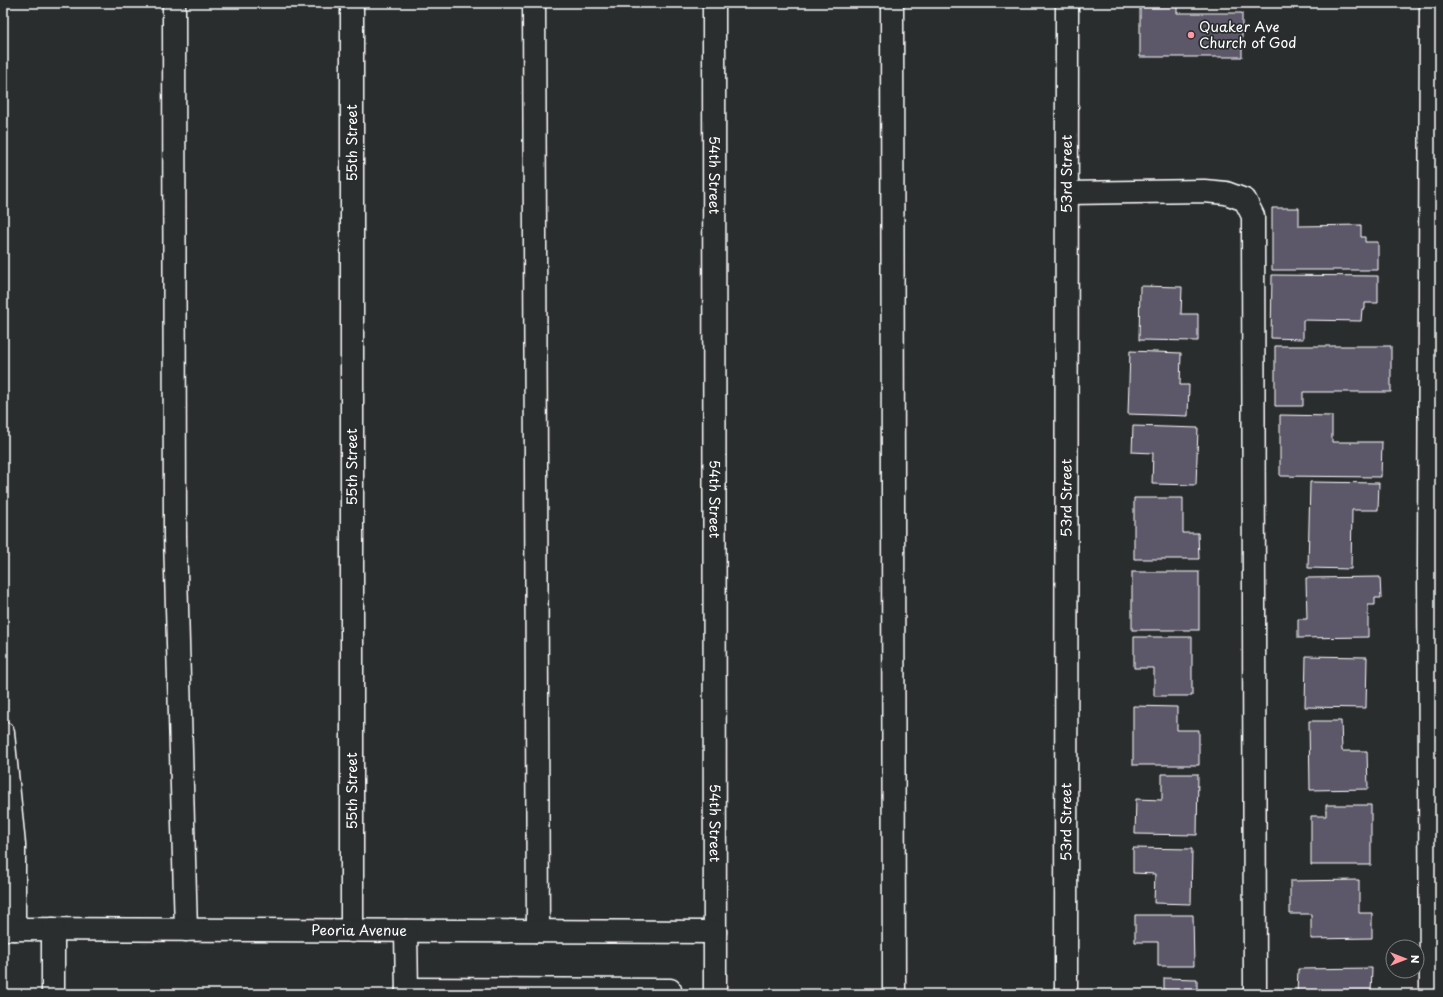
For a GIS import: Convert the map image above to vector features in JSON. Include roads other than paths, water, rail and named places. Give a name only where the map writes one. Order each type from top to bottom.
[{"type":"street","points":[[174,3],[175,536],[186,930]]},
{"type":"street","name":"55th Street","points":[[352,3],[352,931]]},
{"type":"street","points":[[534,3],[538,931]]},
{"type":"street","name":"54th Street","points":[[714,3],[715,994]]},
{"type":"street","points":[[892,3],[894,994]]},
{"type":"street","name":"53rd Street","points":[[1066,994],[1067,3]]},
{"type":"street","points":[[1431,994],[1429,550],[1432,3]]},
{"type":"street","points":[[1067,193],[1204,191],[1226,193],[1245,200],[1253,216],[1255,994]]},
{"type":"street","points":[[3,733],[14,845],[8,929]]},
{"type":"street","name":"Peoria Avenue","points":[[8,929],[715,932]]},
{"type":"street","points":[[52,930],[53,994]]},
{"type":"street","points":[[406,931],[407,992],[670,992]]},
{"type":"place","name":"Quaker Ave Church of God","points":[[1191,35]]}]
